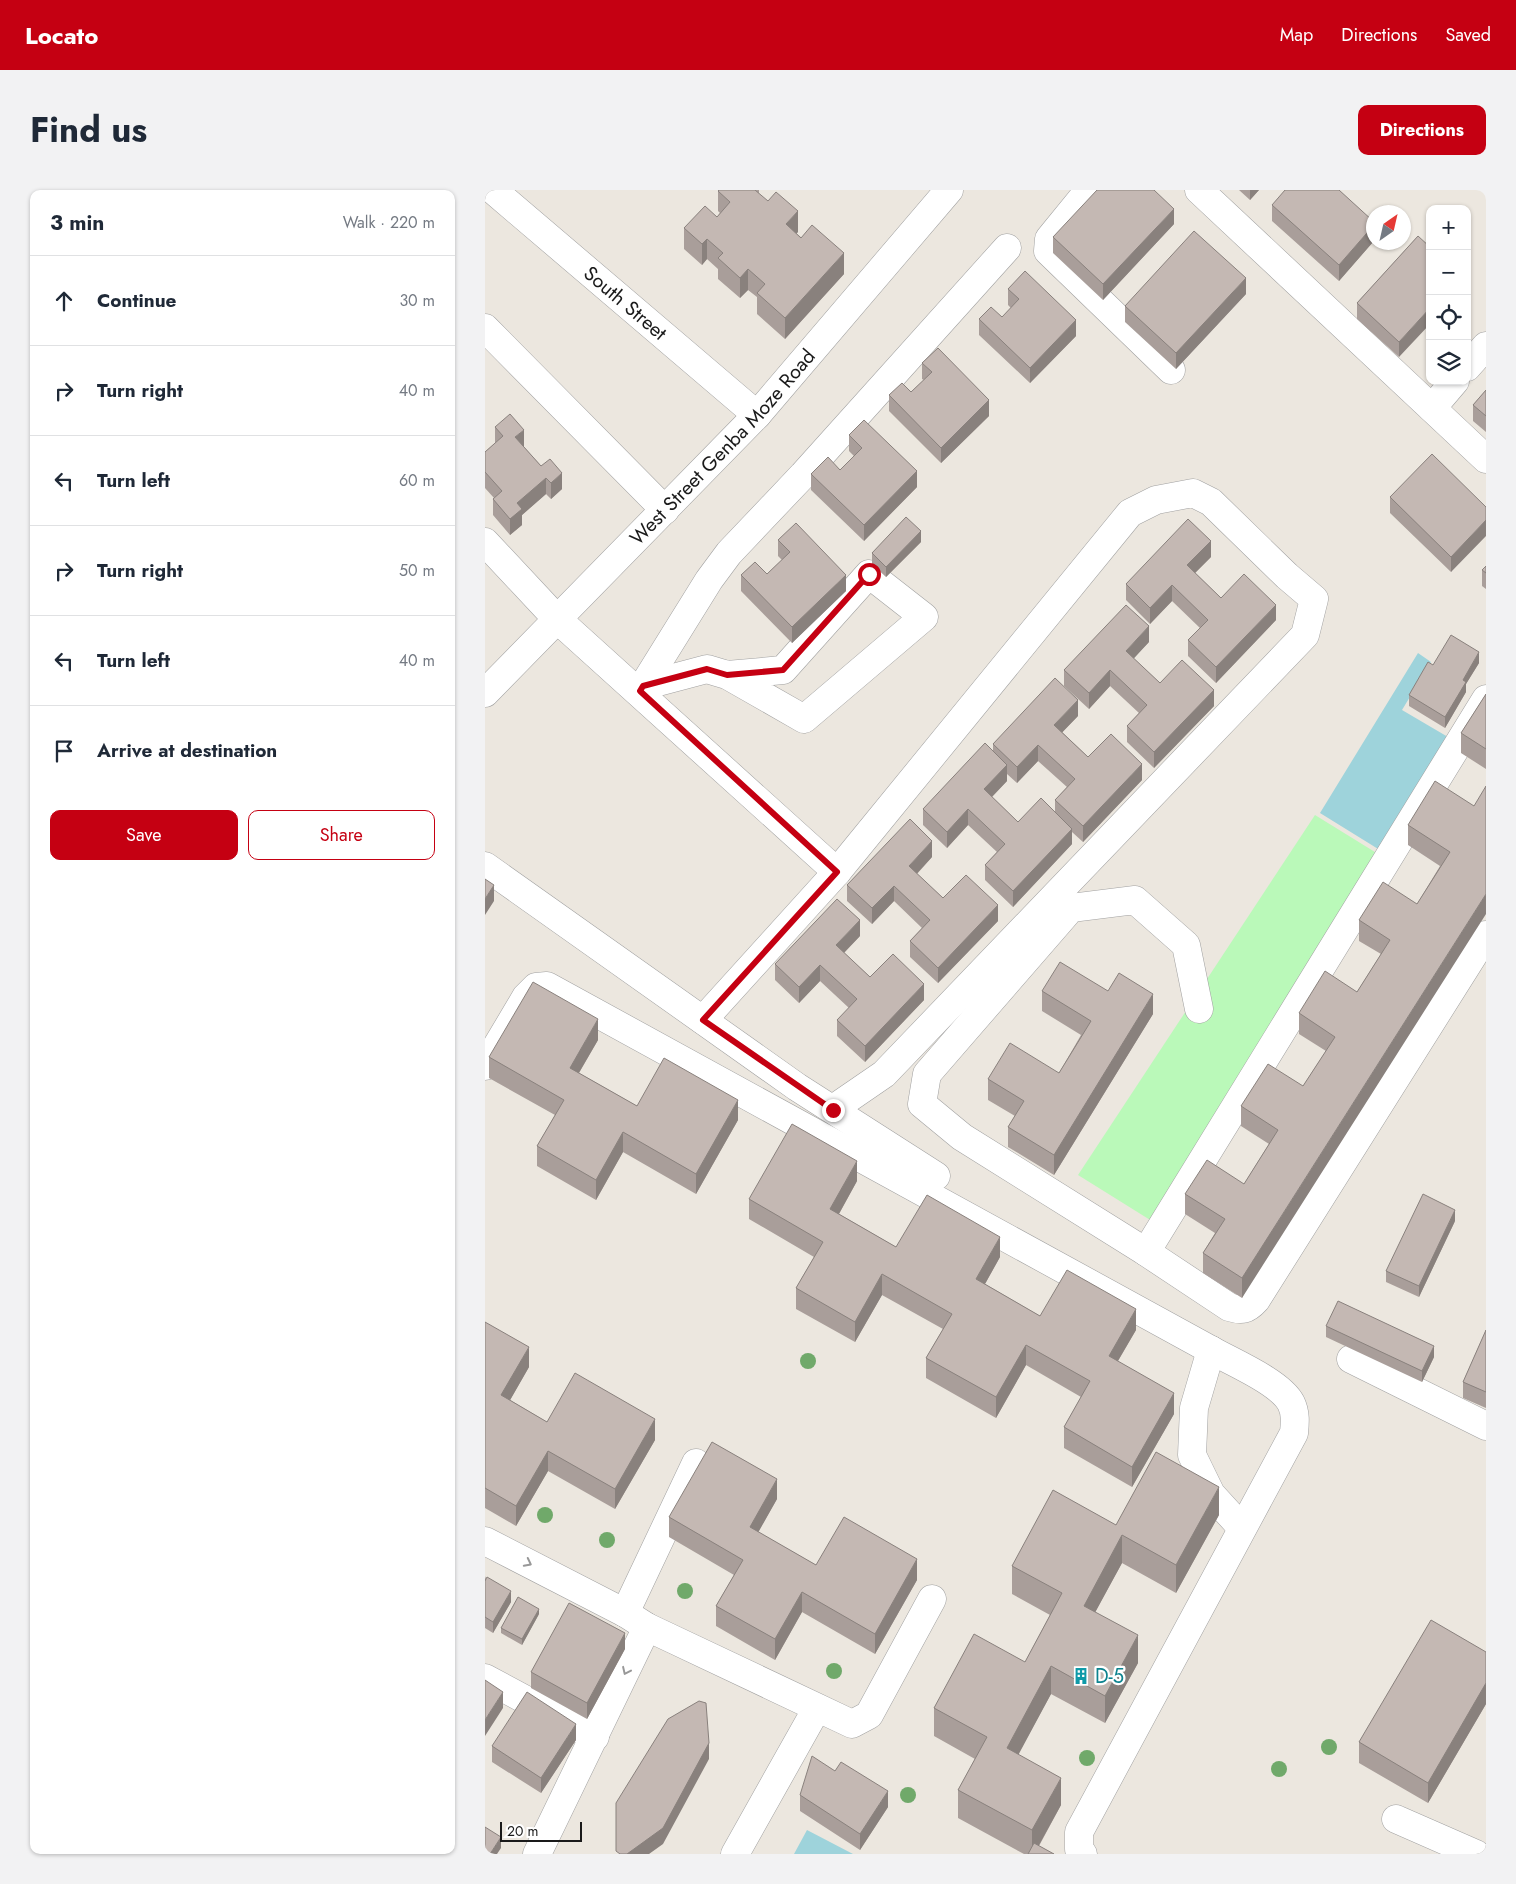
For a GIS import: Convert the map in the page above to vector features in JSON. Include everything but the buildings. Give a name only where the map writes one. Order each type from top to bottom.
[{"type":"street","name":"South Street","points":[[493,190],[757,415]]},
{"type":"street","name":"West Street Genba Moze Road","points":[[485,692],[757,415],[949,190]]},
{"type":"street","points":[[1089,190],[1049,239],[1048,252],[1171,370]]},
{"type":"street","points":[[1199,190],[1486,459]]},
{"type":"street","points":[[641,689],[709,580],[729,553],[803,475],[1007,248]]},
{"type":"street","points":[[485,328],[665,510]]},
{"type":"street","points":[[1471,363],[1486,346]]},
{"type":"street","points":[[1432,408],[1452,385]]},
{"type":"street","points":[[703,1020],[837,872],[1130,513],[1156,500],[1193,493],[1211,502],[1287,576],[1314,599],[1305,635],[884,1074],[833,1110]]},
{"type":"street","points":[[485,542],[557,619],[641,689],[837,872]]},
{"type":"street","points":[[641,689],[707,669],[727,675],[804,718],[924,617],[869,574],[783,670],[727,675]]},
{"type":"street","points":[[1146,1252],[1486,698]]},
{"type":"street","points":[[485,866],[833,1110],[936,1176]]},
{"type":"street","points":[[1199,1009],[1186,945],[1135,900],[1071,908],[927,1074],[922,1104],[962,1137],[1146,1252],[1229,1307],[1240,1310],[1249,1308],[1261,1292],[1486,935]]},
{"type":"street","points":[[485,1066],[526,997],[536,987],[547,986],[1211,1350],[1282,1391],[1291,1403],[1295,1419],[1294,1433],[1079,1832],[1079,1849],[1083,1854]]},
{"type":"street","points":[[1211,1350],[1194,1408],[1192,1455],[1211,1494],[1242,1528]]},
{"type":"street","points":[[1351,1359],[1486,1426]]},
{"type":"street","points":[[537,1854],[595,1737],[636,1620],[696,1463]]},
{"type":"street","points":[[485,1541],[636,1620],[853,1724],[869,1714],[932,1599]]},
{"type":"street","points":[[485,1678],[595,1737]]},
{"type":"street","points":[[735,1854],[817,1708]]},
{"type":"street","points":[[1396,1819],[1476,1854]]},
{"type":"green space","points":[[1315,815],[1383,857],[1155,1223],[1078,1175]]},
{"type":"water","points":[[1418,653],[1431,662],[1402,710],[1448,737],[1383,852],[1320,813]]},
{"type":"water","points":[[807,1830],[853,1854],[794,1854]]},
{"type":"place","name":"D-5","points":[[1081,1676]]},
{"type":"route","points":[[833,1110],[797,1087],[703,1020],[837,872],[640,691],[643,686],[707,669],[727,675],[783,670],[869,574]]}]
